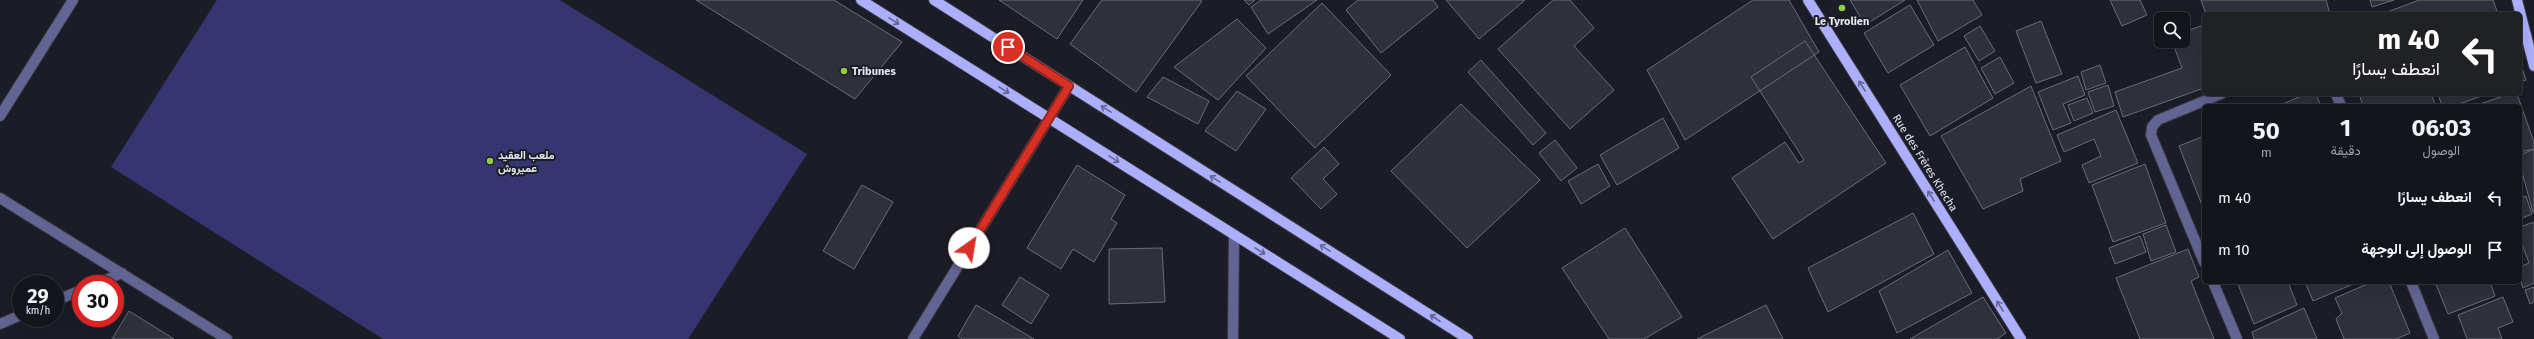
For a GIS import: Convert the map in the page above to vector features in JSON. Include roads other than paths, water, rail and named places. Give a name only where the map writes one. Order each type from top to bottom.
[{"type":"main road","points":[[861,0],[1400,339]]},
{"type":"main road","points":[[934,0],[1468,339]]},
{"type":"main road","name":"Rue des Frères Khecha","points":[[1808,0],[2021,339]]},
{"type":"main road","points":[[2517,0],[2520,12]]},
{"type":"main road","points":[[2522,19],[2534,66]]},
{"type":"street","points":[[0,116],[73,0]]},
{"type":"street","points":[[913,339],[1069,86]]},
{"type":"street","points":[[2202,257],[2151,135],[2152,126],[2158,120],[2216,96]]},
{"type":"street","points":[[0,198],[227,339]]},
{"type":"street","points":[[1234,235],[1234,339]]},
{"type":"street","points":[[117,275],[122,273]]},
{"type":"street","points":[[2214,284],[2237,339]]},
{"type":"street","points":[[2412,284],[2434,339]]},
{"type":"street","points":[[0,324],[12,319]]},
{"type":"place","name":"Le Tyrolien","points":[[1842,8]]},
{"type":"place","name":"Tribunes","points":[[844,71]]},
{"type":"place","name":"ملعب العقيد عميروش","points":[[490,161]]}]
